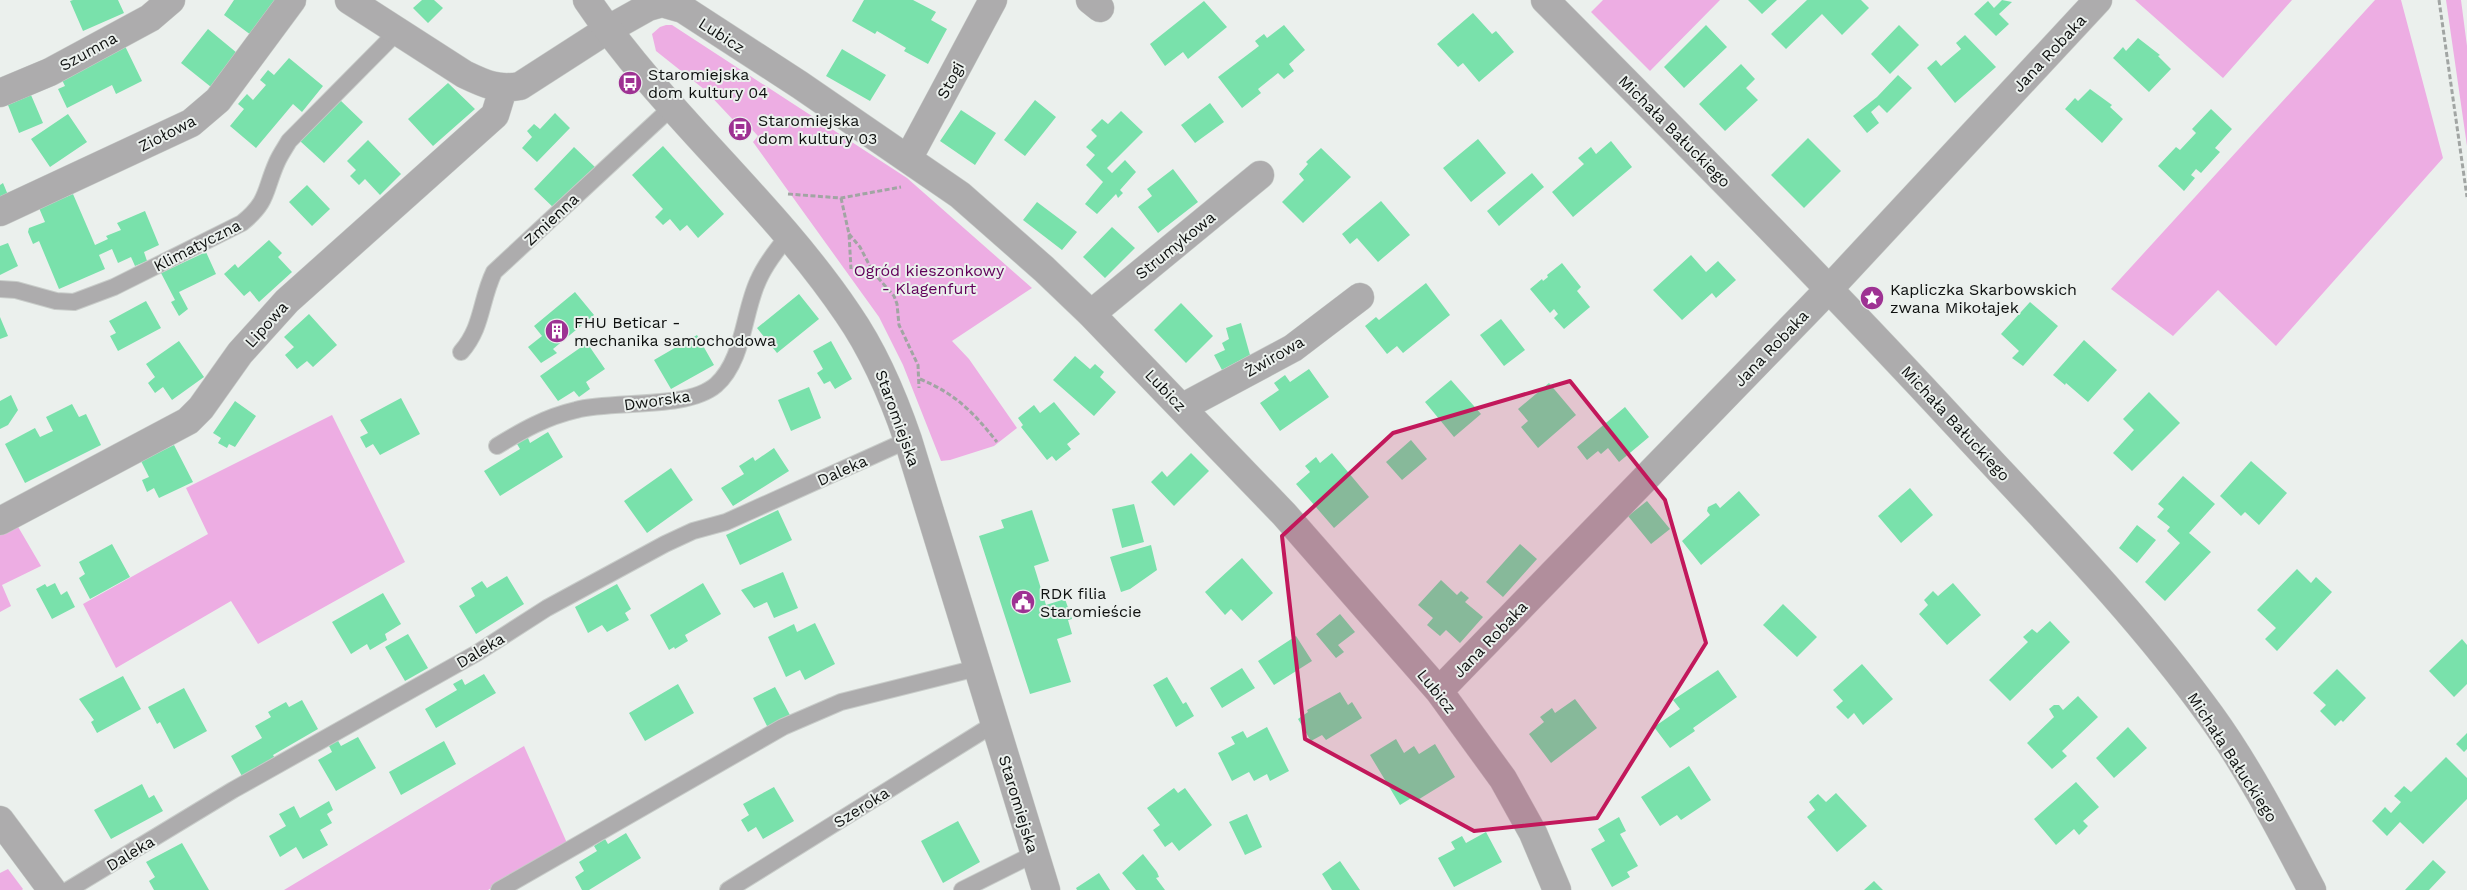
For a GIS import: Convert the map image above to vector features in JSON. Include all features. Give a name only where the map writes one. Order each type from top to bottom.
[{"type":"street","name":"Szumna","points":[[0,93],[50,72],[150,18],[171,0]]},
{"type":"street","name":"Ziołowa","points":[[0,212],[198,118],[218,100],[292,0]]},
{"type":"street","points":[[349,0],[464,74],[482,83],[503,89]]},
{"type":"street","name":"Staromiejska","points":[[587,0],[607,30],[672,107],[725,164],[812,264],[858,330],[876,362],[891,394],[908,440],[1046,890]]},
{"type":"street","name":"Stogi","points":[[908,159],[993,0]]},
{"type":"street","name":"Michała Bałuckiego","points":[[1545,0],[1830,288],[2065,541],[2158,650],[2221,732],[2265,801],[2312,890]]},
{"type":"street","name":"Jana Robaka","points":[[1439,691],[1830,288],[2098,0]]},
{"type":"street","name":"Lubicz","points":[[503,89],[520,86],[607,30],[648,7],[661,2],[683,10],[800,85],[960,195],[1044,268],[1183,407],[1284,514],[1439,691],[1503,779],[1534,833],[1557,890]]},
{"type":"street","name":"Lipowa","points":[[0,520],[188,421],[202,408],[240,352],[261,327],[294,294],[480,131],[495,115],[503,89]]},
{"type":"street","name":"Strumykowa","points":[[1090,314],[1260,175]]},
{"type":"street","name":"Żwirowa","points":[[1183,407],[1293,348],[1360,297]]},
{"type":"street","points":[[0,820],[51,888]]},
{"type":"lane","name":"Klimatyczna","points":[[0,289],[16,290],[56,301],[74,302],[114,287],[242,223],[256,212],[265,198],[276,162],[288,141],[397,32]]},
{"type":"lane","name":"Zmienna","points":[[461,352],[473,339],[486,288],[494,272],[672,107]]},
{"type":"lane","name":"Dworska","points":[[497,446],[532,424],[577,409],[691,397],[715,386],[726,373],[736,353],[758,280],[773,255],[787,237]]},
{"type":"lane","name":"Daleka","points":[[51,888],[233,790],[476,653],[547,608],[657,549],[693,531],[726,522],[908,440]]},
{"type":"lane","points":[[500,890],[783,727],[841,702],[977,668]]},
{"type":"lane","name":"Szeroka","points":[[728,890],[994,724]]},
{"type":"lane","points":[[962,890],[1034,854]]},
{"type":"path","points":[[2439,0],[2467,197]]},
{"type":"path","points":[[784,193],[841,198],[904,186]]},
{"type":"path","points":[[841,198],[849,234],[851,274]]},
{"type":"path","points":[[849,234],[860,247],[873,272],[894,296],[897,304],[899,325],[915,356],[920,379],[918,396]]},
{"type":"path","points":[[920,379],[954,395],[976,415],[997,442]]},
{"type":"highlighted area","points":[[1570,381],[1665,500],[1706,643],[1597,818],[1474,831],[1305,739],[1282,536],[1393,433]]},
{"type":"green space","points":[[1603,0],[1720,0],[1650,71],[1591,12]]},
{"type":"green space","points":[[2135,0],[2292,0],[2223,78]]},
{"type":"green space","points":[[2375,0],[2401,0],[2443,158],[2276,346],[2218,290],[2173,336],[2111,289]]},
{"type":"green space","points":[[2446,0],[2461,0],[2467,46],[2467,146]]},
{"type":"green space","name":"Ogród kieszonkowy - Klagenfurt","points":[[672,25],[907,178],[1032,288],[952,341],[969,359],[1017,428],[994,446],[941,461],[903,365],[879,317],[753,142],[758,136],[742,119],[736,123],[705,90],[656,51],[652,34],[660,27]]},
{"type":"green space","points":[[332,415],[405,562],[258,644],[231,601],[116,668],[83,604],[208,534],[186,488]]},
{"type":"green space","points":[[17,525],[41,566],[2,585],[11,606],[0,612],[0,534]]},
{"type":"green space","points":[[524,746],[567,843],[488,890],[284,890]]},
{"type":"green space","points":[[8,869],[22,890],[0,890],[0,873]]},
{"type":"building","points":[[118,0],[124,13],[83,31],[70,1]]},
{"type":"building","points":[[234,0],[278,0],[251,35],[224,15]]},
{"type":"building","points":[[422,0],[434,0],[443,8],[428,23],[413,8]]},
{"type":"building","points":[[864,0],[913,0],[936,12],[931,20],[947,29],[928,64],[904,51],[906,48],[877,31],[875,34],[852,21]]},
{"type":"building","points":[[1748,0],[1777,0],[1762,14]]},
{"type":"building","points":[[1807,0],[1861,0],[1869,8],[1842,35],[1822,14],[1786,49],[1771,34]]},
{"type":"building","points":[[2002,0],[2012,2],[1999,14],[2009,24],[1996,36],[1974,14],[1988,1],[1994,8]]},
{"type":"building","points":[[1204,1],[1227,27],[1188,59],[1183,52],[1165,66],[1150,44]]},
{"type":"building","points":[[1473,13],[1492,34],[1496,31],[1514,52],[1479,82],[1463,63],[1458,67],[1437,44]]},
{"type":"building","points":[[1284,25],[1305,50],[1289,64],[1294,71],[1284,79],[1278,73],[1258,89],[1261,93],[1242,108],[1218,77],[1259,46],[1255,41],[1264,34],[1267,38]]},
{"type":"building","points":[[1706,25],[1727,47],[1684,88],[1664,67]]},
{"type":"building","points":[[1899,25],[1919,45],[1890,74],[1871,54]]},
{"type":"building","points":[[208,29],[237,53],[211,87],[181,63]]},
{"type":"building","points":[[1965,35],[1996,67],[1955,103],[1927,68],[1936,60],[1941,66],[1961,49],[1956,43]]},
{"type":"building","points":[[2138,38],[2160,55],[2158,56],[2171,69],[2149,92],[2113,58],[2123,47],[2126,51]]},
{"type":"building","points":[[125,46],[142,81],[116,94],[112,85],[67,108],[58,89],[65,86],[61,78]]},
{"type":"building","points":[[842,49],[886,75],[870,101],[826,76]]},
{"type":"building","points":[[289,58],[323,86],[302,112],[293,104],[256,148],[230,126],[244,109],[238,104],[247,94],[253,100],[266,85],[260,80],[268,70],[274,75]]},
{"type":"building","points":[[1741,64],[1755,79],[1746,88],[1758,100],[1725,131],[1699,104]]},
{"type":"building","points":[[1898,75],[1912,88],[1887,113],[1879,105],[1871,112],[1879,123],[1867,133],[1853,116],[1877,97]]},
{"type":"building","points":[[448,83],[475,109],[433,146],[408,119]]},
{"type":"building","points":[[2090,89],[2112,105],[2110,107],[2123,119],[2102,143],[2065,109],[2075,98],[2078,101]]},
{"type":"building","points":[[31,95],[43,123],[19,133],[8,105]]},
{"type":"building","points":[[340,100],[363,122],[324,163],[300,141]]},
{"type":"building","points":[[1035,100],[1056,117],[1025,156],[1004,140]]},
{"type":"building","points":[[1210,103],[1224,122],[1195,143],[1181,125]]},
{"type":"building","points":[[2211,109],[2232,129],[2215,148],[2220,152],[2201,173],[2196,169],[2191,175],[2195,178],[2184,191],[2158,166],[2176,147],[2180,150],[2196,133],[2192,129]]},
{"type":"building","points":[[961,110],[996,133],[975,165],[940,141]]},
{"type":"building","points":[[1121,111],[1143,132],[1107,168],[1112,173],[1125,160],[1136,172],[1120,190],[1123,193],[1118,198],[1116,194],[1097,214],[1085,204],[1103,182],[1086,165],[1095,155],[1086,147],[1097,136],[1091,130],[1102,119],[1108,124]]},
{"type":"building","points":[[555,113],[570,128],[537,162],[522,148],[532,137],[527,131],[534,124],[540,129]]},
{"type":"building","points":[[68,114],[87,142],[50,167],[31,139]]},
{"type":"building","points":[[1808,138],[1841,171],[1804,208],[1771,175]]},
{"type":"building","points":[[1478,139],[1506,173],[1471,202],[1443,168]]},
{"type":"building","points":[[368,140],[401,174],[380,195],[365,179],[359,185],[350,176],[356,170],[347,161]]},
{"type":"building","points":[[1611,141],[1632,167],[1573,217],[1552,192],[1584,164],[1578,158],[1591,147],[1596,154]]},
{"type":"building","points":[[663,146],[724,214],[698,238],[687,225],[680,231],[670,219],[663,225],[655,217],[663,209],[632,175]]},
{"type":"building","points":[[574,147],[596,168],[556,210],[534,189]]},
{"type":"building","points":[[1321,148],[1351,177],[1303,223],[1282,202],[1304,180],[1299,174],[1308,164],[1306,162]]},
{"type":"building","points":[[1173,169],[1198,202],[1158,233],[1138,207],[1152,196],[1147,189]]},
{"type":"building","points":[[1532,173],[1544,187],[1499,226],[1487,211]]},
{"type":"building","points":[[3,183],[8,195],[0,199],[0,185]]},
{"type":"building","points":[[307,185],[330,209],[312,226],[289,202]]},
{"type":"building","points":[[73,194],[95,245],[108,239],[106,236],[121,230],[117,223],[145,211],[159,245],[144,252],[147,261],[135,266],[131,257],[118,263],[112,249],[99,255],[105,269],[59,289],[39,241],[33,244],[28,232],[29,228],[45,222],[39,208]]},
{"type":"building","points":[[1381,201],[1410,235],[1378,262],[1357,238],[1350,244],[1342,234]]},
{"type":"building","points":[[1037,202],[1077,232],[1062,250],[1023,220]]},
{"type":"building","points":[[1112,227],[1135,248],[1105,278],[1083,257]]},
{"type":"building","points":[[269,240],[282,253],[278,257],[292,272],[259,302],[250,291],[244,296],[224,274],[235,264],[238,268]]},
{"type":"building","points":[[8,243],[18,266],[0,275],[0,246]]},
{"type":"building","points":[[206,252],[216,274],[179,292],[188,309],[179,316],[171,302],[175,300],[161,273]]},
{"type":"building","points":[[1691,255],[1706,272],[1718,261],[1736,280],[1716,298],[1712,293],[1682,320],[1653,290]]},
{"type":"building","points":[[1562,263],[1581,287],[1577,291],[1590,307],[1564,329],[1554,318],[1558,314],[1554,309],[1550,313],[1530,289],[1542,279],[1543,281],[1548,277],[1547,275]]},
{"type":"building","points":[[1426,283],[1450,315],[1403,353],[1397,346],[1387,354],[1365,326],[1376,317],[1379,320]]},
{"type":"building","name":"FHU Beticar - mechanika samochodowa","points":[[575,292],[594,315],[553,349],[557,353],[541,363],[528,347],[542,336],[534,326]]},
{"type":"building","points":[[799,294],[819,319],[777,353],[757,328]]},
{"type":"building","points":[[146,301],[161,328],[118,351],[110,336],[116,333],[109,321]]},
{"type":"building","points":[[2030,302],[2058,326],[2023,366],[2012,358],[2019,351],[2001,334]]},
{"type":"building","points":[[1181,303],[1213,336],[1186,363],[1154,330]]},
{"type":"building","points":[[309,314],[337,345],[313,367],[307,361],[297,369],[285,355],[294,347],[284,337]]},
{"type":"building","points":[[0,317],[8,336],[0,339]]},
{"type":"building","points":[[1501,319],[1525,350],[1504,366],[1480,335]]},
{"type":"building","points":[[1241,323],[1250,355],[1222,370],[1214,355],[1225,350],[1222,343],[1229,339],[1226,328]]},
{"type":"building","points":[[697,335],[714,365],[671,389],[654,360]]},
{"type":"building","points":[[2084,340],[2117,370],[2088,402],[2066,383],[2065,385],[2053,375]]},
{"type":"building","points":[[179,341],[204,377],[172,400],[163,387],[155,393],[148,383],[155,377],[146,364]]},
{"type":"building","points":[[831,341],[852,379],[835,389],[830,381],[824,384],[817,373],[823,369],[813,351]]},
{"type":"building","points":[[587,343],[605,369],[586,382],[590,389],[579,397],[574,391],[558,401],[540,376]]},
{"type":"building","points":[[1075,356],[1090,369],[1095,364],[1104,372],[1100,377],[1116,392],[1094,416],[1053,380]]},
{"type":"building","points":[[1309,369],[1329,397],[1280,431],[1260,403],[1279,390],[1274,383],[1285,375],[1290,382]]},
{"type":"building","points":[[1451,380],[1481,414],[1454,437],[1425,402]]},
{"type":"building","points":[[1549,383],[1576,415],[1538,448],[1521,427],[1528,421],[1518,409]]},
{"type":"building","points":[[809,387],[821,418],[791,431],[778,400]]},
{"type":"building","points":[[2149,392],[2180,423],[2132,471],[2113,453],[2134,430],[2123,419]]},
{"type":"building","points":[[11,395],[18,410],[8,425],[0,429],[0,401]]},
{"type":"building","points":[[401,398],[420,434],[380,455],[373,444],[366,448],[360,437],[368,433],[360,420]]},
{"type":"building","points":[[235,401],[256,416],[235,447],[229,444],[227,448],[218,443],[221,438],[213,433]]},
{"type":"building","points":[[1054,402],[1080,434],[1067,444],[1071,449],[1056,461],[1052,456],[1047,460],[1021,427],[1023,425],[1018,418],[1034,405],[1040,413]]},
{"type":"building","points":[[72,404],[79,417],[86,414],[101,445],[25,483],[5,444],[35,428],[40,437],[53,431],[46,417]]},
{"type":"building","points":[[1625,407],[1649,437],[1619,462],[1608,448],[1601,454],[1598,451],[1587,460],[1577,447]]},
{"type":"building","points":[[548,432],[563,457],[500,496],[484,471],[520,449],[517,444],[518,439],[528,438],[530,443]]},
{"type":"building","points":[[1411,440],[1427,459],[1402,480],[1386,462]]},
{"type":"building","points":[[174,445],[193,482],[159,498],[154,488],[147,492],[142,480],[149,477],[141,461]]},
{"type":"building","points":[[774,448],[789,471],[733,506],[721,488],[744,474],[739,466],[753,457],[755,461]]},
{"type":"building","points":[[1191,453],[1209,471],[1174,506],[1151,482],[1162,471],[1167,477]]},
{"type":"building","points":[[1332,453],[1369,497],[1334,528],[1296,484],[1310,472],[1305,466],[1316,457],[1320,463]]},
{"type":"building","points":[[2251,461],[2287,493],[2259,525],[2245,512],[2241,516],[2220,496]]},
{"type":"building","points":[[671,468],[693,500],[647,533],[624,501]]},
{"type":"building","points":[[2183,476],[2215,504],[2189,533],[2211,552],[2165,601],[2145,582],[2180,543],[2167,531],[2170,527],[2157,517],[2164,509],[2158,504]]},
{"type":"building","points":[[1910,488],[1933,515],[1901,543],[1878,516]]},
{"type":"building","points":[[1739,491],[1760,515],[1701,565],[1682,541],[1710,515],[1707,511],[1708,507],[1716,503],[1720,508]]},
{"type":"building","points":[[1647,501],[1670,529],[1651,544],[1628,516]]},
{"type":"building","points":[[1134,504],[1144,542],[1122,548],[1112,509]]},
{"type":"building","points":[[778,510],[792,540],[740,565],[726,535]]},
{"type":"building","name":"RDK filia Staromieście","points":[[1032,510],[1049,561],[1034,566],[1046,605],[1065,599],[1072,619],[1068,620],[1072,634],[1057,639],[1071,682],[1030,694],[979,536],[1004,528],[1001,520]]},
{"type":"building","points":[[2137,525],[2156,540],[2137,563],[2119,548]]},
{"type":"building","points":[[112,544],[130,577],[90,599],[79,578],[85,574],[79,562]]},
{"type":"building","points":[[1520,544],[1537,559],[1503,597],[1486,582]]},
{"type":"building","points":[[1151,545],[1157,570],[1130,589],[1121,592],[1110,557]]},
{"type":"building","points":[[1242,558],[1273,593],[1242,621],[1231,609],[1225,615],[1205,592]]},
{"type":"building","points":[[2297,569],[2311,583],[2316,577],[2332,592],[2277,651],[2265,639],[2276,628],[2257,610]]},
{"type":"building","points":[[783,572],[798,608],[774,618],[767,602],[754,608],[741,590]]},
{"type":"building","points":[[507,576],[524,604],[476,634],[459,606],[475,596],[471,588],[482,581],[487,588]]},
{"type":"building","points":[[1441,580],[1457,595],[1461,591],[1469,598],[1465,602],[1483,617],[1460,643],[1446,630],[1440,636],[1427,625],[1433,618],[1418,605]]},
{"type":"building","points":[[55,583],[61,595],[67,591],[75,607],[52,619],[36,589],[45,584],[47,587]]},
{"type":"building","points":[[703,583],[721,614],[685,635],[688,641],[675,649],[674,647],[669,650],[650,615]]},
{"type":"building","points":[[1953,583],[1981,615],[1947,645],[1919,614],[1928,605],[1924,600],[1933,591],[1938,596]]},
{"type":"building","points":[[617,584],[631,609],[625,613],[629,620],[607,632],[602,625],[588,633],[575,607]]},
{"type":"building","points":[[383,593],[401,624],[385,634],[387,640],[370,650],[367,644],[351,654],[332,622]]},
{"type":"building","points":[[1783,604],[1817,637],[1797,657],[1763,625]]},
{"type":"building","points":[[1340,614],[1355,632],[1338,645],[1344,652],[1336,658],[1316,634]]},
{"type":"building","points":[[2050,621],[2070,642],[2010,701],[1989,680],[2028,642],[2023,637],[2032,629],[2037,633]]},
{"type":"building","points":[[815,623],[835,664],[805,680],[800,670],[786,677],[768,637],[794,624],[797,632]]},
{"type":"building","points":[[408,634],[428,668],[405,681],[385,647]]},
{"type":"building","points":[[1296,636],[1312,661],[1274,685],[1258,661]]},
{"type":"building","points":[[2462,639],[2467,645],[2467,684],[2454,697],[2429,671]]},
{"type":"building","points":[[1862,664],[1893,699],[1863,725],[1854,713],[1848,719],[1836,707],[1843,701],[1833,690]]},
{"type":"building","points":[[1242,668],[1255,688],[1222,708],[1210,688]]},
{"type":"building","points":[[2337,669],[2366,698],[2343,722],[2341,720],[2335,726],[2320,711],[2326,705],[2313,693]]},
{"type":"building","points":[[1718,670],[1737,697],[1693,728],[1695,731],[1670,748],[1654,727],[1680,709],[1673,700]]},
{"type":"building","points":[[484,674],[496,693],[436,728],[425,709],[457,690],[453,684],[462,679],[465,685]]},
{"type":"building","points":[[123,676],[141,709],[97,733],[91,722],[94,720],[79,699]]},
{"type":"building","points":[[1167,677],[1183,704],[1186,702],[1194,716],[1176,727],[1153,685]]},
{"type":"building","points":[[678,684],[694,713],[645,741],[629,713]]},
{"type":"building","points":[[775,687],[791,717],[768,728],[753,698]]},
{"type":"building","points":[[184,688],[207,731],[174,749],[160,722],[157,724],[148,707]]},
{"type":"building","points":[[1340,692],[1348,705],[1352,702],[1362,718],[1326,740],[1322,735],[1311,741],[1298,719],[1308,712],[1307,710]]},
{"type":"building","points":[[2078,696],[2098,717],[2062,751],[2067,756],[2052,769],[2027,743],[2054,717],[2049,709],[2054,705],[2059,705],[2063,710]]},
{"type":"building","points":[[1575,699],[1597,728],[1551,763],[1529,734],[1544,722],[1540,717],[1552,708],[1555,713]]},
{"type":"building","points":[[302,700],[318,729],[273,755],[276,760],[243,778],[231,756],[262,738],[255,726],[271,717],[268,712],[286,702],[289,707]]},
{"type":"building","points":[[1267,727],[1289,771],[1270,781],[1267,774],[1254,781],[1249,772],[1232,781],[1218,753],[1235,744],[1231,737],[1243,731],[1247,738]]},
{"type":"building","points":[[2128,727],[2147,748],[2114,778],[2096,758]]},
{"type":"building","points":[[2467,733],[2467,749],[2464,752],[2456,744]]},
{"type":"building","points":[[358,737],[376,768],[336,791],[318,760],[332,752],[328,744],[337,739],[341,746]]},
{"type":"building","points":[[1396,739],[1404,753],[1414,746],[1419,754],[1435,744],[1455,777],[1416,801],[1413,797],[1400,805],[1370,755]]},
{"type":"building","points":[[444,741],[456,764],[401,795],[389,772]]},
{"type":"building","points":[[2446,757],[2467,778],[2467,799],[2423,844],[2400,822],[2387,836],[2372,821],[2385,807],[2391,813],[2401,802],[2394,796],[2404,786],[2411,792]]},
{"type":"building","points":[[1689,766],[1711,800],[1681,820],[1677,815],[1660,826],[1641,797]]},
{"type":"building","points":[[2076,782],[2099,807],[2083,821],[2088,826],[2079,835],[2074,829],[2056,845],[2034,819]]},
{"type":"building","points":[[142,784],[149,798],[154,795],[163,811],[111,839],[94,810]]},
{"type":"building","points":[[774,787],[794,821],[763,839],[756,827],[748,832],[741,820],[749,815],[743,804]]},
{"type":"building","points":[[1174,788],[1178,793],[1185,788],[1212,825],[1179,851],[1172,842],[1165,847],[1153,830],[1160,825],[1147,808]]},
{"type":"building","points":[[1836,793],[1867,826],[1837,852],[1807,817],[1815,810],[1809,802],[1818,794],[1826,802]]},
{"type":"building","points":[[329,801],[333,810],[327,814],[332,823],[320,830],[328,845],[303,859],[296,847],[280,857],[269,836],[286,826],[279,814],[294,806],[300,818]]},
{"type":"building","points":[[1247,814],[1262,847],[1245,855],[1229,822]]},
{"type":"building","points":[[1619,817],[1626,831],[1620,834],[1638,866],[1627,872],[1630,877],[1612,887],[1591,849],[1605,841],[1598,829]]},
{"type":"building","points":[[958,821],[980,862],[943,883],[921,841]]},
{"type":"building","points":[[1486,832],[1502,862],[1454,887],[1438,858],[1455,849],[1451,842],[1462,836],[1466,843]]},
{"type":"building","points":[[626,833],[641,858],[589,890],[582,890],[575,877],[584,871],[579,862],[597,851],[594,846],[605,839],[608,844]]},
{"type":"building","points":[[182,843],[209,890],[154,890],[149,881],[155,877],[146,862]]},
{"type":"building","points":[[1143,854],[1157,872],[1159,877],[1156,878],[1165,890],[1136,890],[1122,873]]},
{"type":"building","points":[[2433,860],[2446,872],[2429,890],[2405,890]]},
{"type":"building","points":[[1340,861],[1360,890],[1332,890],[1322,874]]},
{"type":"building","points":[[1099,873],[1110,890],[1077,890],[1076,888]]},
{"type":"building","points":[[1874,881],[1883,890],[1864,890]]},
{"type":"place","name":"Staromiejska dom kultury 04","points":[[630,83]]},
{"type":"place","name":"Staromiejska dom kultury 03","points":[[740,129]]},
{"type":"place","name":"Kapliczka Skarbowskich zwana Mikołajek","points":[[1872,298]]},
{"type":"place","name":"FHU Beticar - mechanika samochodowa","points":[[557,331]]},
{"type":"place","name":"RDK filia Staromieście","points":[[1023,602]]}]
